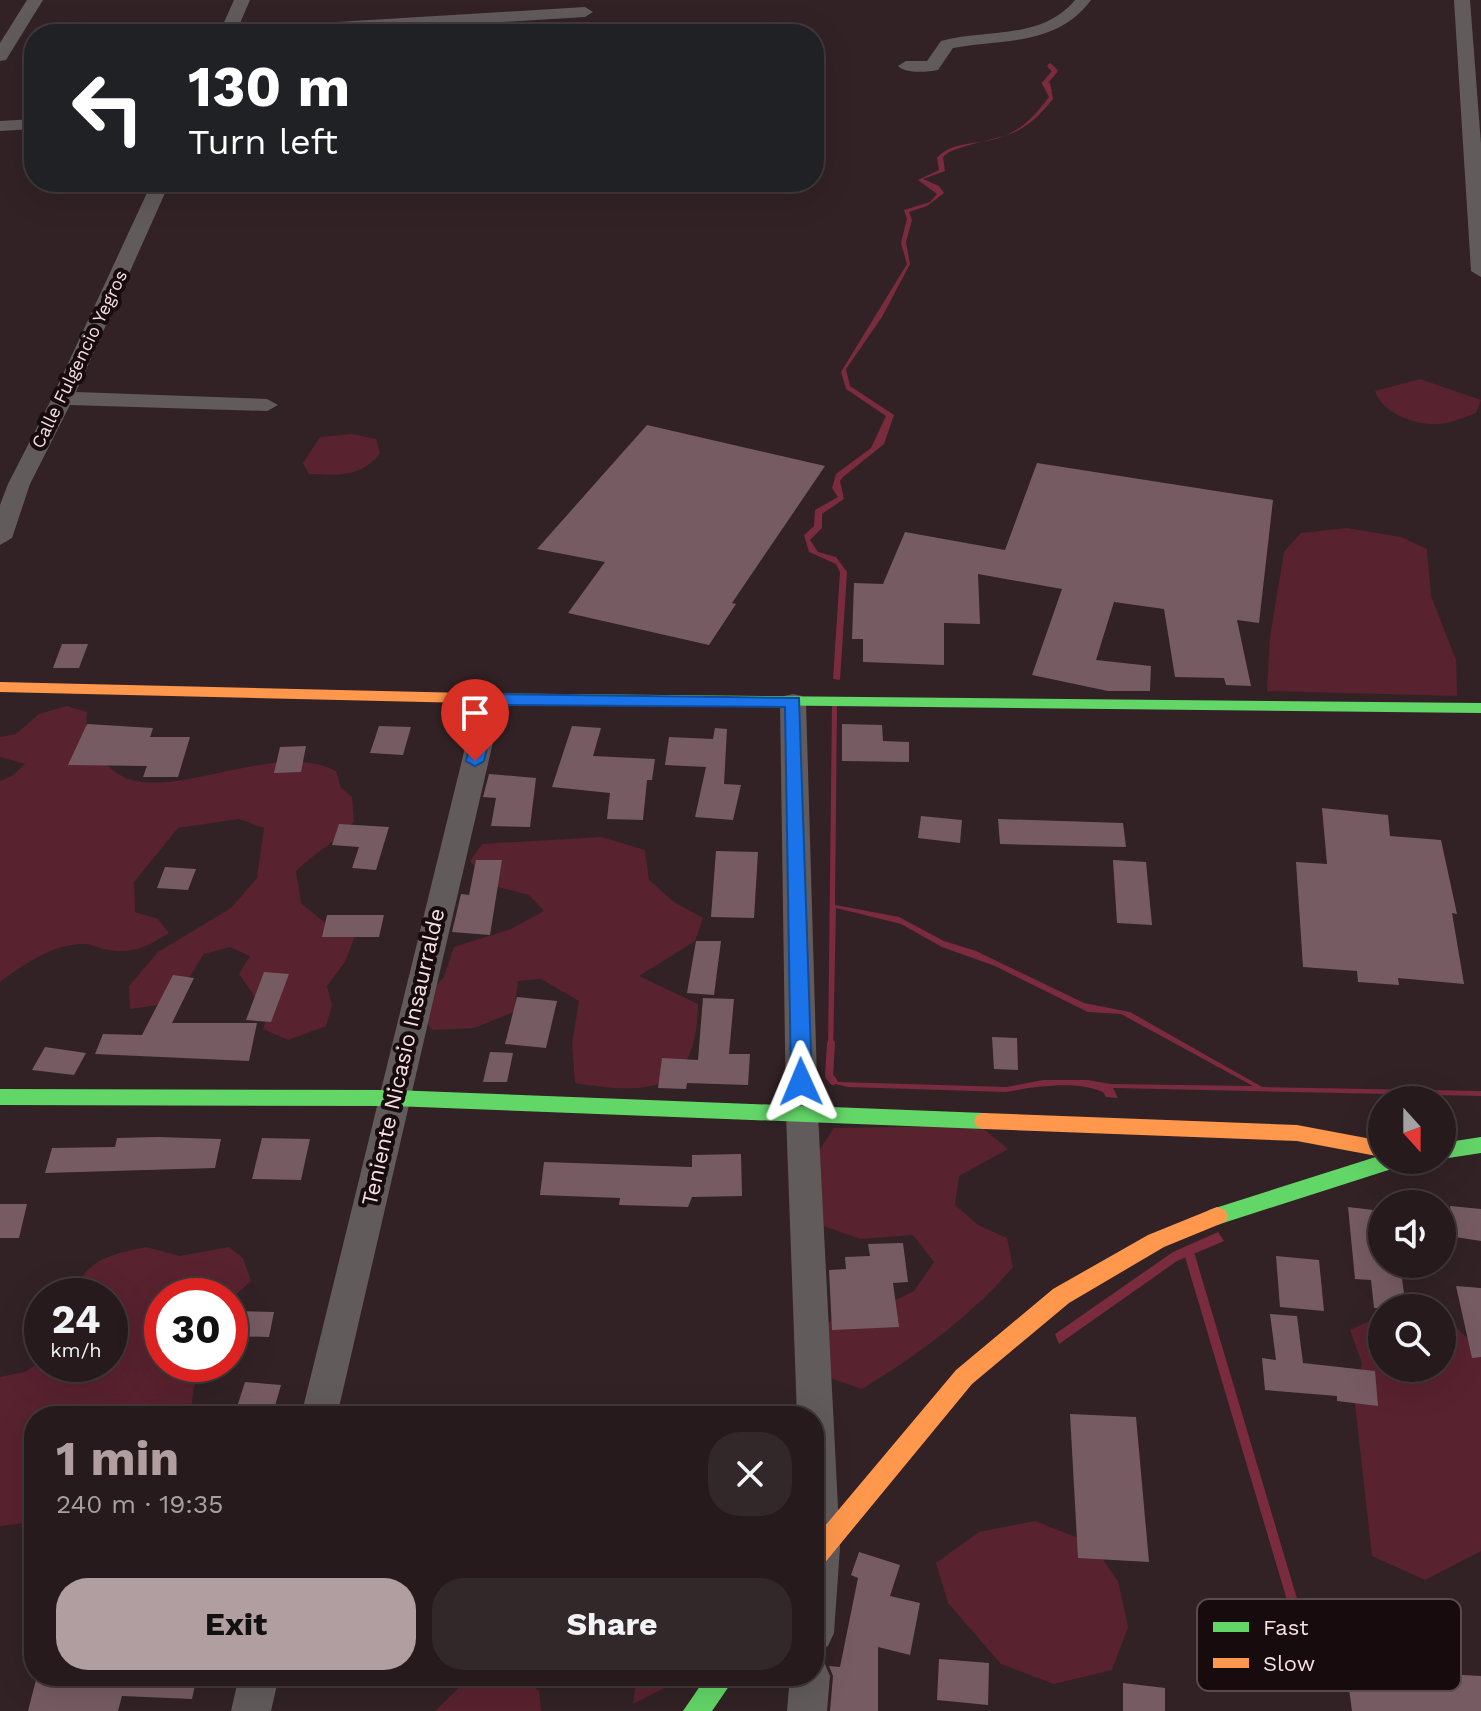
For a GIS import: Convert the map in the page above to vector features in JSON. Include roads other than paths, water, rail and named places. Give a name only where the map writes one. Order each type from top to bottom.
[{"type":"street","points":[[8,52],[35,0]]},
{"type":"street","points":[[230,24],[242,0]]},
{"type":"street","points":[[906,66],[932,66],[947,44],[1042,31],[1061,24],[1083,0]]},
{"type":"street","points":[[1462,0],[1476,121],[1481,271]]},
{"type":"street","points":[[389,24],[585,12]]},
{"type":"street","points":[[0,126],[24,125]]},
{"type":"street","name":"Calle Fulgencio Yegros","points":[[1,535],[19,484],[63,398],[156,192]]},
{"type":"street","points":[[63,398],[267,405]]},
{"type":"street","points":[[0,687],[490,699],[1481,708]]},
{"type":"street","name":"Teniente Nicasio Insaurralde","points":[[321,1406],[490,699]]},
{"type":"street","points":[[793,702],[802,1114],[813,1406]]},
{"type":"street","points":[[0,1097],[393,1098],[1297,1133],[1368,1146]]},
{"type":"street","points":[[1456,1149],[1481,1145]]},
{"type":"street","points":[[824,1545],[964,1377],[1061,1296],[1171,1235],[1289,1190],[1368,1167]]},
{"type":"street","points":[[251,1711],[257,1686]]},
{"type":"street","points":[[696,1711],[715,1686]]},
{"type":"street","points":[[807,1711],[809,1686]]},
{"type":"waterway","points":[[1049,90],[1045,83],[1055,71],[1050,66]]},
{"type":"waterway","points":[[831,1044],[829,1076],[833,1081]]},
{"type":"waterway","points":[[1190,1256],[1292,1599]]}]
